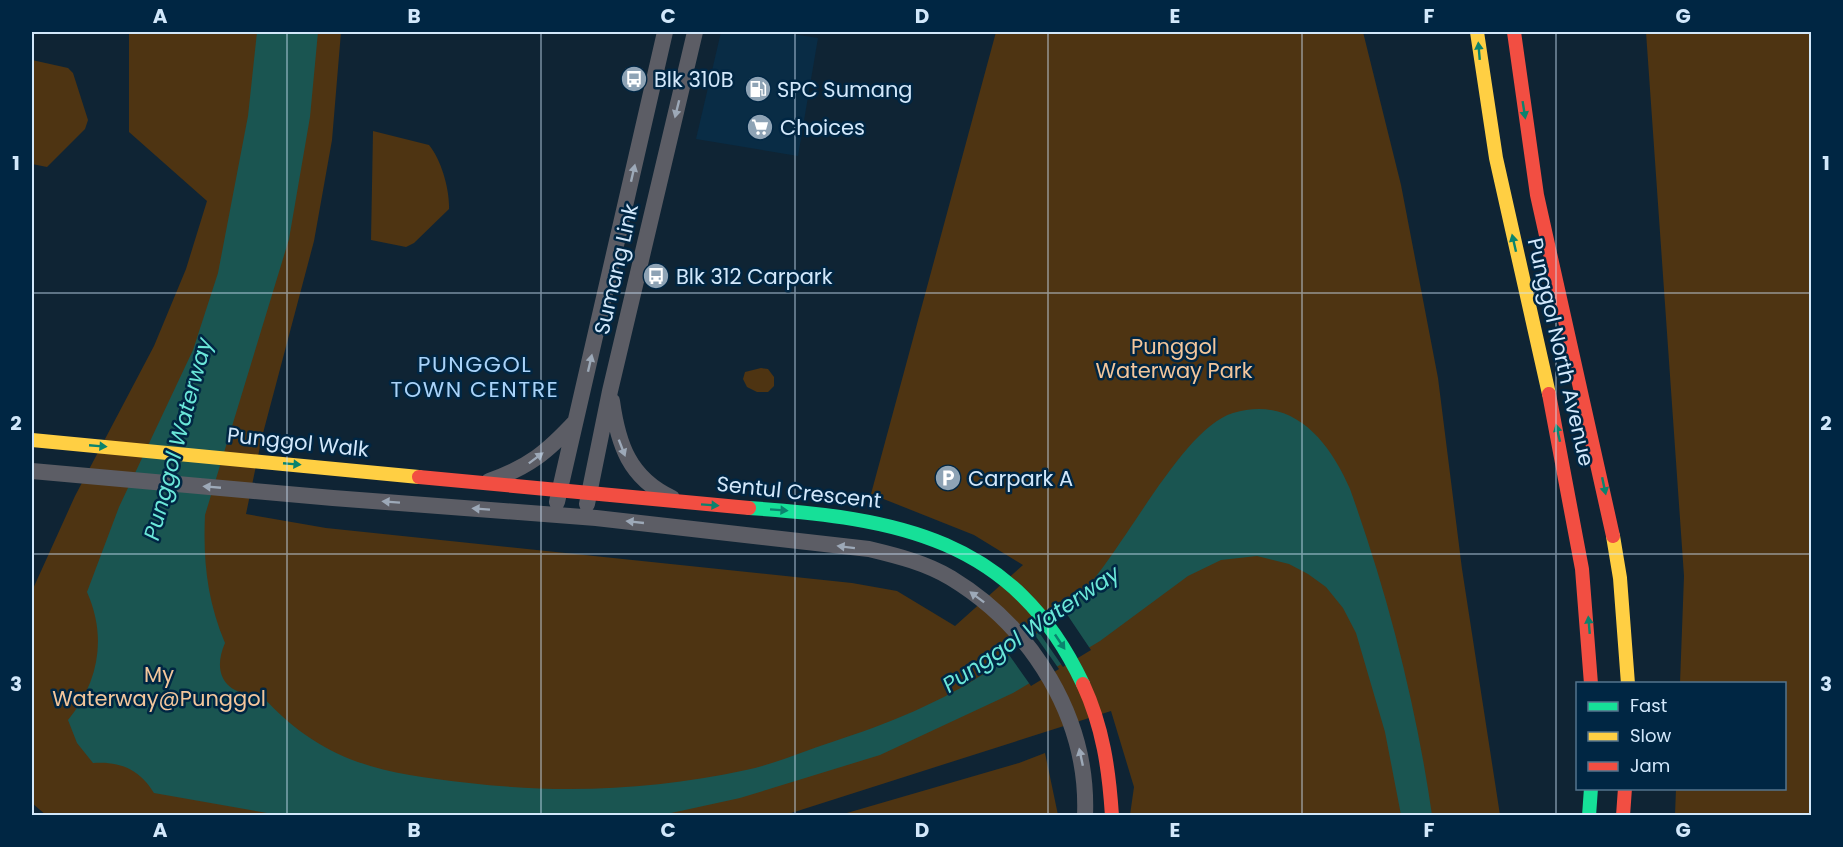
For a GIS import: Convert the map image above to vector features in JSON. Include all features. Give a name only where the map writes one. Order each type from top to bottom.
[{"type":"main road","name":"Punggol North Avenue","points":[[1477,32],[1493,146],[1567,471],[1583,561],[1590,632],[1591,682]]},
{"type":"main road","name":"Punggol North Avenue","points":[[1514,32],[1520,87],[1538,195],[1608,505],[1620,578],[1628,682]]},
{"type":"main road","name":"Punggol Walk","points":[[36,440],[560,491]]},
{"type":"main road","name":"Sentul Crescent","points":[[560,491],[822,513],[877,520],[916,532],[963,552],[1000,576],[1028,602],[1052,630],[1074,662],[1096,711],[1109,756],[1113,781],[1112,816]]},
{"type":"main road","points":[[1589,816],[1591,790]]},
{"type":"main road","points":[[1623,816],[1626,790]]},
{"type":"street","name":"Sumang Link","points":[[554,514],[665,32]]},
{"type":"street","name":"Sumang Link","points":[[584,517],[610,391],[695,32]]},
{"type":"street","points":[[610,391],[620,443],[629,463],[658,491],[683,503]]},
{"type":"street","points":[[486,482],[520,470],[553,445],[577,420]]},
{"type":"street","points":[[35,471],[333,498],[554,514],[869,549],[904,557],[950,578],[981,599],[1032,649],[1052,681],[1079,748],[1084,776],[1085,816]]},
{"type":"shaded area","name":"SPC Sumang","points":[[721,32],[779,32],[818,38],[798,156],[696,139]]},
{"type":"green space","points":[[129,32],[341,32],[332,140],[314,241],[262,437],[246,514],[326,528],[852,583],[897,591],[955,626],[1023,565],[974,535],[871,494],[996,32],[1363,32],[1401,185],[1438,378],[1462,569],[1500,815],[1130,815],[1134,787],[1111,711],[785,815],[47,816],[32,803],[32,591],[75,496],[154,346],[186,269],[207,201],[129,132]]},
{"type":"green space","points":[[1646,32],[1811,32],[1811,815],[1675,815],[1676,790],[1786,790],[1786,682],[1680,682],[1684,576]]},
{"type":"green space","points":[[32,60],[68,68],[73,73],[88,120],[85,129],[47,167],[32,164]]},
{"type":"green space","points":[[373,131],[429,145],[444,175],[449,209],[414,243],[406,247],[371,240]]},
{"type":"green space","points":[[761,368],[768,369],[774,377],[774,386],[768,392],[757,392],[747,387],[743,379],[745,372]]},
{"type":"green space","points":[[1045,753],[1058,815],[840,815],[1019,763]]},
{"type":"water","name":"Punggol Waterway","points":[[257,32],[318,32],[310,117],[289,239],[205,515],[207,580],[225,643],[221,654],[221,674],[231,687],[239,692],[261,695],[284,718],[331,751],[381,769],[408,775],[504,786],[574,789],[677,782],[757,767],[894,720],[954,692],[991,669],[1035,635],[1076,599],[1093,580],[1192,443],[1213,424],[1233,413],[1254,409],[1274,411],[1291,416],[1320,439],[1350,489],[1377,569],[1399,650],[1418,732],[1432,815],[1401,815],[1385,732],[1356,633],[1343,608],[1326,587],[1308,574],[1289,564],[1257,556],[1221,560],[1188,576],[1100,641],[1013,693],[880,755],[740,798],[662,815],[284,816],[154,793],[142,778],[128,768],[112,763],[93,763],[77,743],[68,720],[87,690],[97,659],[97,626],[87,592],[119,507],[193,350],[218,273],[248,116]]},
{"type":"pier","points":[[1062,607],[1091,650],[1063,667],[1036,628]]},
{"type":"pier","points":[[1032,631],[1059,669],[1031,686],[1007,652]]},
{"type":"traffic: fast","points":[[749,508],[854,519],[901,529],[945,545],[986,566],[1022,596],[1055,635],[1083,684]]},
{"type":"traffic: fast","points":[[1589,816],[1591,790]]},
{"type":"traffic: slow","points":[[1477,32],[1496,158],[1549,394]]},
{"type":"traffic: slow","points":[[32,440],[419,477]]},
{"type":"traffic: slow","points":[[1613,536],[1620,578],[1628,682]]},
{"type":"traffic: jam","points":[[1514,32],[1537,195],[1613,536]]},
{"type":"traffic: jam","points":[[1549,394],[1582,569],[1591,682]]},
{"type":"traffic: jam","points":[[419,477],[749,508]]},
{"type":"traffic: jam","points":[[1083,684],[1096,716],[1104,749],[1112,816]]},
{"type":"traffic: jam","points":[[1623,816],[1625,790]]},
{"type":"place","name":"Blk 310B","points":[[634,79]]},
{"type":"place","name":"SPC Sumang","points":[[758,89]]},
{"type":"place","name":"Choices","points":[[760,127]]},
{"type":"place","name":"Blk 312 Carpark","points":[[656,276]]},
{"type":"place","name":"Carpark A","points":[[948,478]]},
{"type":"district","name":"PUNGGOL TOWN CENTRE","points":[[475,376]]},
{"type":"park label","name":"Punggol Waterway Park","points":[[1174,358]]},
{"type":"park label","name":"My Waterway@Punggol","points":[[159,686]]}]
